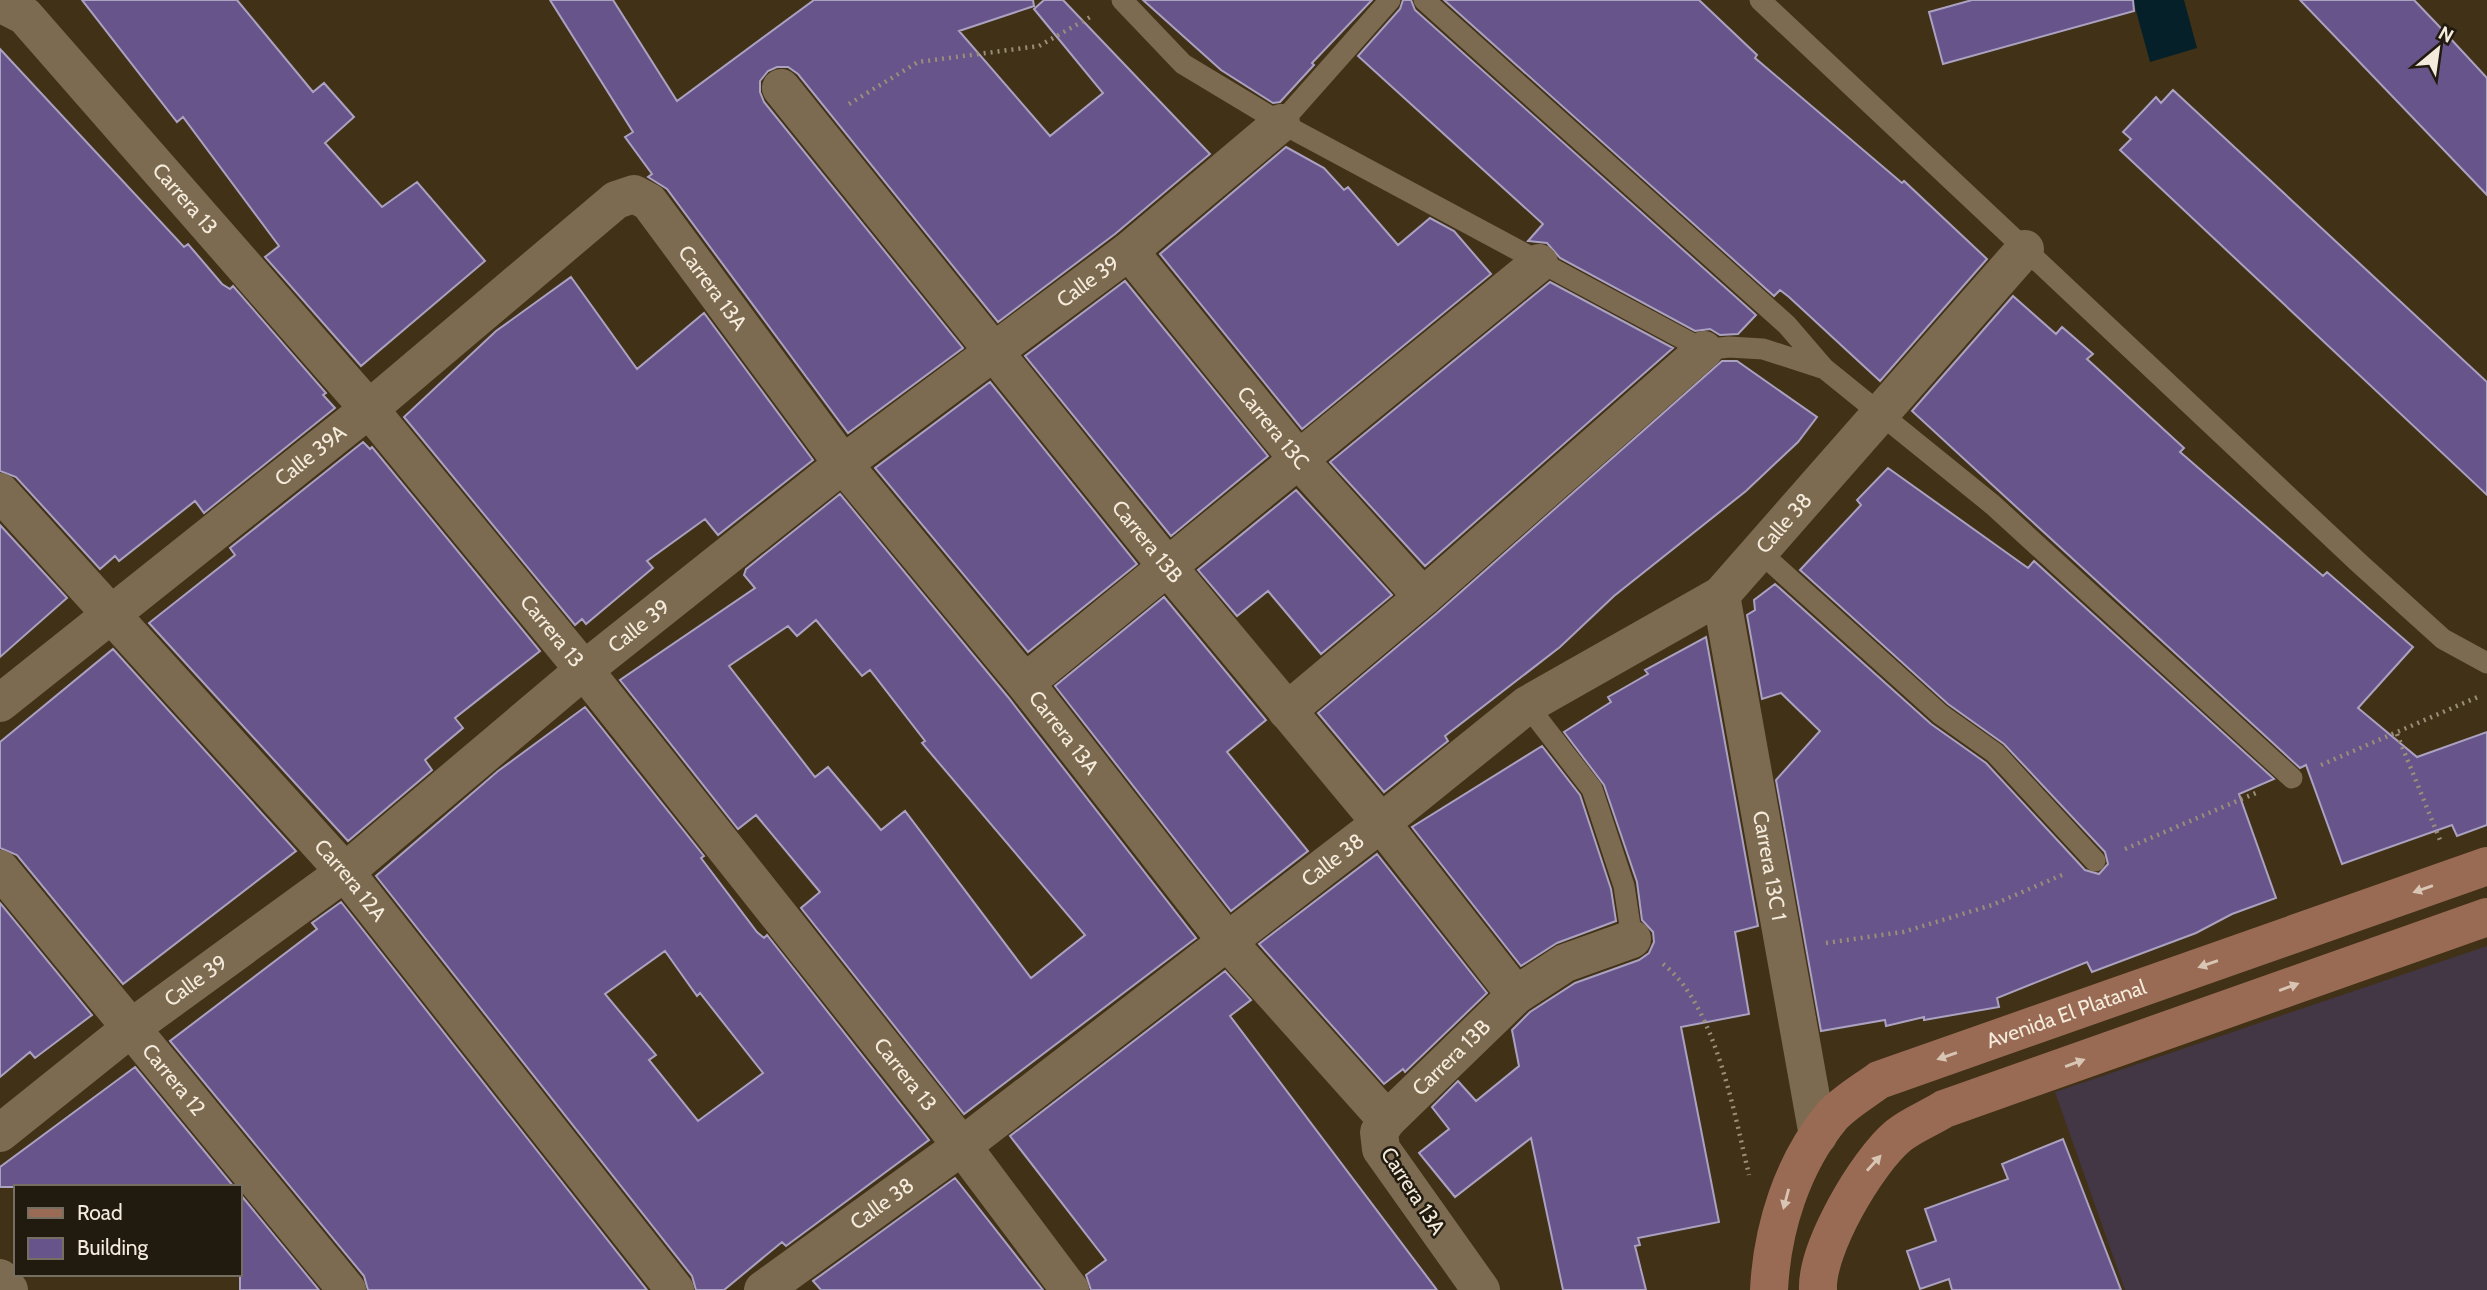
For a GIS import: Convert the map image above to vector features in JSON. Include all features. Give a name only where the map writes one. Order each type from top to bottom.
[{"type":"main road","name":"Avenida El Platanal","points":[[1769,1290],[1770,1262],[1788,1188],[1834,1114],[1879,1080],[2471,872]]},
{"type":"main road","points":[[1818,1290],[1817,1275],[1838,1223],[1862,1176],[1898,1136],[1944,1109],[2487,917]]},
{"type":"street","name":"Carrera 13","points":[[0,3],[25,16],[369,409],[584,670],[962,1146],[1070,1290]]},
{"type":"street","name":"Carrera 13B","points":[[780,88],[1166,565],[1381,823],[1516,995]]},
{"type":"street","name":"Calle 39","points":[[0,1133],[131,1028],[345,872],[584,670],[844,464],[1129,251],[1281,123]]},
{"type":"street","name":"Carrera 13A","points":[[616,200],[634,194],[649,202],[844,464],[1025,683],[1226,940],[1387,1121],[1379,1132],[1381,1149],[1480,1290]]},
{"type":"street","name":"Calle 39A","points":[[0,703],[369,409],[616,200]]},
{"type":"street","name":"Calle 38","points":[[763,1290],[962,1146],[1381,823],[1527,705],[1721,595],[1762,553],[1879,411],[2025,248]]},
{"type":"street","name":"Carrera 13C","points":[[1129,251],[1299,460],[1423,597]]},
{"type":"street","points":[[1025,683],[1166,565],[1539,263]]},
{"type":"street","points":[[1287,711],[1423,597],[1703,350]]},
{"type":"street","name":"Carrera 12A","points":[[0,492],[345,872],[675,1290]]},
{"type":"street","name":"Carrera 13C 1","points":[[1721,595],[1818,1136]]},
{"type":"street","name":"Carrera 12","points":[[0,869],[347,1290]]},
{"type":"street","name":"Carrera 13B","points":[[1387,1121],[1516,995],[1565,962],[1632,939]]},
{"type":"street","points":[[0,1278],[9,1290]]},
{"type":"lane","points":[[1122,0],[1183,64],[1281,123],[1703,350],[1729,347],[1763,349],[1825,369]]},
{"type":"lane","points":[[1281,123],[1390,0]]},
{"type":"lane","points":[[1424,0],[1787,325],[1825,369],[1993,505],[2292,778]]},
{"type":"lane","points":[[1760,0],[2359,563],[2443,639],[2487,663]]},
{"type":"lane","points":[[1762,553],[1940,714],[1995,753],[2095,862]]},
{"type":"lane","points":[[1527,705],[1592,789],[1624,886],[1632,939]]},
{"type":"path","points":[[813,128],[866,92],[918,62],[1039,46],[1098,13]]},
{"type":"path","points":[[1783,949],[1903,932],[1992,905],[2397,734],[2487,693]]},
{"type":"path","points":[[2397,734],[2471,872]]},
{"type":"path","points":[[1632,939],[1676,974],[1693,995],[1729,1090],[1751,1183]]},
{"type":"shaded area","points":[[2487,946],[2487,1290],[2125,1290],[2055,1092]]},
{"type":"water","points":[[2133,0],[2184,0],[2197,48],[2150,62]]},
{"type":"building","points":[[82,0],[237,0],[313,92],[324,83],[354,117],[325,143],[382,207],[417,182],[485,261],[361,366],[265,257],[279,246],[183,117],[177,122]]},
{"type":"building","points":[[550,0],[613,0],[677,101],[814,0],[1033,0],[1034,6],[959,31],[1050,136],[1103,93],[1034,9],[1044,0],[1063,0],[1210,154],[1115,234],[998,322],[798,74],[788,67],[777,67],[768,71],[760,81],[764,102],[963,348],[848,433],[667,189],[648,177],[652,174],[625,137],[633,132]]},
{"type":"building","points":[[1143,0],[1372,0],[1312,63],[1314,65],[1280,102],[1273,103],[1221,70]]},
{"type":"building","points":[[1403,0],[1411,0],[1415,10],[1756,315],[1738,334],[1720,335],[1710,329],[1695,331],[1560,258],[1547,243],[1528,241],[1543,224],[1358,56],[1400,9]]},
{"type":"building","points":[[1444,0],[1699,0],[1757,55],[1755,58],[1902,183],[1904,181],[1987,259],[1880,381],[1789,297],[1780,290],[1774,296]]},
{"type":"building","points":[[1972,0],[2133,0],[2134,11],[1943,64],[1929,12]]},
{"type":"building","points":[[2300,0],[2414,0],[2487,78],[2487,195]]},
{"type":"building","points":[[0,49],[184,247],[188,244],[222,284],[230,289],[233,286],[326,393],[323,395],[335,408],[204,513],[195,501],[119,561],[115,556],[100,569],[16,477],[0,471]]},
{"type":"building","points":[[2173,90],[2487,382],[2487,495],[2120,150],[2131,139],[2123,132],[2156,97],[2161,103]]},
{"type":"building","points":[[1286,147],[1324,168],[1344,190],[1348,187],[1398,245],[1430,218],[1454,231],[1491,274],[1302,429],[1160,254]]},
{"type":"building","points":[[571,277],[637,369],[704,313],[813,460],[718,535],[705,519],[647,561],[653,568],[586,624],[582,619],[575,625],[404,417],[496,331]]},
{"type":"building","points":[[1125,281],[1268,456],[1171,536],[1025,356]]},
{"type":"building","points":[[1550,282],[1673,348],[1425,566],[1330,462]]},
{"type":"building","points":[[2013,296],[2056,334],[2062,327],[2093,354],[2087,359],[2184,448],[2180,452],[2323,576],[2327,572],[2413,647],[2358,708],[2417,757],[2487,732],[2487,825],[2457,836],[2452,825],[2342,864],[2306,765],[2300,768],[1912,411]]},
{"type":"building","points":[[1722,361],[1737,361],[1817,417],[1798,442],[1746,491],[1614,596],[1560,647],[1445,736],[1448,741],[1384,792],[1318,713],[1437,613]]},
{"type":"building","points":[[990,382],[1137,564],[1028,652],[875,468]]},
{"type":"building","points":[[363,442],[370,449],[372,447],[540,651],[455,718],[463,728],[425,760],[432,770],[348,841],[149,623],[235,555],[230,548]]},
{"type":"building","points":[[1888,468],[2028,568],[2034,561],[2274,779],[2239,794],[2276,898],[2232,914],[2196,933],[2092,972],[2087,962],[1997,998],[1999,1007],[1924,1020],[1924,1017],[1886,1026],[1885,1020],[1821,1031],[1776,780],[1820,731],[1781,693],[1762,699],[1747,615],[1755,610],[1754,600],[1775,584],[1931,724],[1986,763],[2085,870],[2099,874],[2108,864],[2105,852],[2004,744],[1948,704],[1800,570],[1861,505],[1857,500]]},
{"type":"building","points":[[1296,490],[1392,595],[1321,654],[1268,591],[1237,616],[1198,570]]},
{"type":"building","points":[[840,494],[1008,697],[1196,938],[964,1114],[801,908],[820,892],[756,815],[738,829],[620,680],[755,588],[744,575],[746,569]],"holes":[[[816,620],[862,676],[870,670],[925,741],[922,743],[1085,935],[1031,978],[905,811],[881,830],[828,767],[815,777],[729,666],[788,626],[797,636]]]},
{"type":"building","points":[[0,525],[67,598],[0,657]]},
{"type":"building","points":[[1164,597],[1266,720],[1227,752],[1308,851],[1231,911],[1055,686]]},
{"type":"building","points":[[1706,637],[1758,926],[1735,932],[1749,1014],[1681,1027],[1719,1222],[1638,1238],[1640,1245],[1635,1246],[1646,1290],[1563,1290],[1531,1138],[1455,1197],[1419,1153],[1449,1129],[1432,1107],[1458,1081],[1476,1101],[1519,1066],[1512,1030],[1530,1012],[1575,983],[1639,960],[1649,953],[1654,942],[1653,932],[1642,920],[1637,882],[1604,785],[1564,732],[1611,702],[1608,697],[1648,674],[1645,670]]},
{"type":"building","points":[[113,649],[296,851],[123,984],[17,855],[0,848],[0,742]]},
{"type":"building","points":[[585,707],[704,856],[701,858],[757,932],[764,938],[767,935],[929,1140],[786,1246],[782,1242],[724,1290],[696,1290],[692,1276],[376,876],[498,771]],"holes":[[[665,951],[697,996],[700,993],[763,1073],[698,1121],[649,1060],[656,1055],[605,994]]]},
{"type":"building","points":[[1542,746],[1580,795],[1611,889],[1616,921],[1557,943],[1521,966],[1412,827]]},
{"type":"building","points":[[1377,854],[1487,993],[1405,1072],[1403,1069],[1384,1084],[1259,944]]},
{"type":"building","points":[[341,902],[647,1290],[368,1290],[364,1276],[170,1041],[317,929],[312,923]]},
{"type":"building","points":[[0,903],[92,1015],[35,1058],[30,1052],[0,1077]]},
{"type":"building","points":[[1225,971],[1251,1000],[1230,1016],[1437,1290],[1091,1290],[1086,1275],[1106,1260],[1010,1136]]},
{"type":"building","points":[[135,1067],[232,1185],[0,1187],[0,1167]]},
{"type":"building","points":[[2063,1139],[2121,1290],[1952,1290],[1949,1279],[1920,1289],[1907,1251],[1936,1241],[1925,1209],[2008,1179],[2002,1164]]},
{"type":"building","points":[[955,1178],[1043,1290],[821,1290],[813,1281]]},
{"type":"building","points":[[242,1196],[319,1290],[240,1290],[242,1276]]}]
